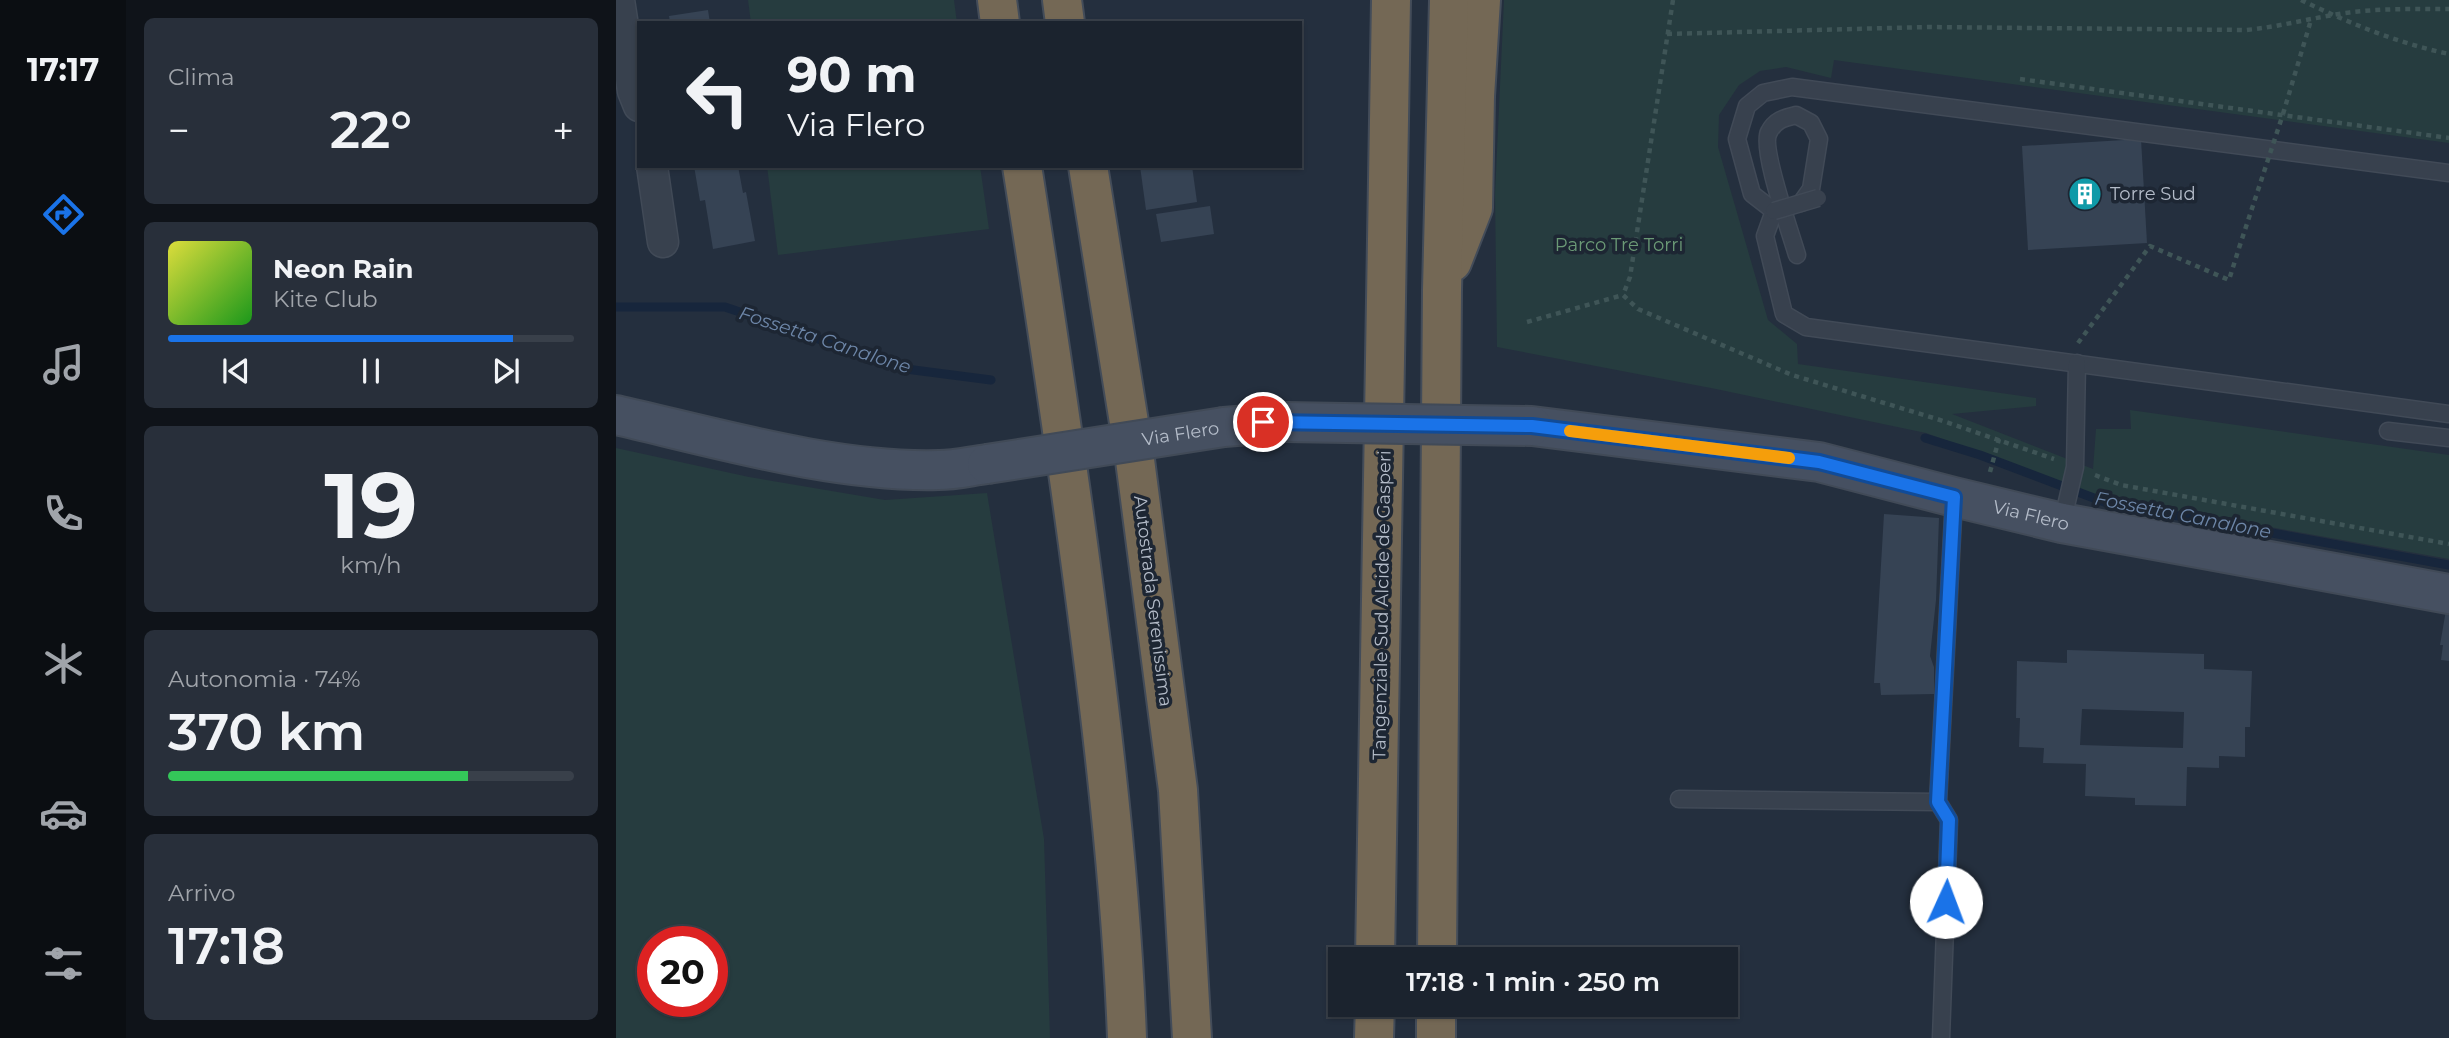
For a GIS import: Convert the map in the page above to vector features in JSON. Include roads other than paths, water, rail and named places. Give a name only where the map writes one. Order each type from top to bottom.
[{"type":"highway","points":[[997,0],[1000,21]]},
{"type":"highway","points":[[1062,0],[1065,21]]},
{"type":"highway","name":"Tangenziale Sud Alcide de Gasperi","points":[[1375,947],[1391,0]]},
{"type":"highway","points":[[1437,947],[1442,290],[1449,0]]},
{"type":"highway","points":[[1442,290],[1473,208],[1475,96],[1481,0]]},
{"type":"highway","points":[[1023,168],[1069,470],[1110,794],[1124,955],[1127,1038]]},
{"type":"highway","name":"Autostrada Serenissima","points":[[1088,168],[1135,460],[1178,790],[1192,1038]]},
{"type":"highway","points":[[1374,1038],[1375,1017]]},
{"type":"highway","points":[[1436,1017],[1436,1038]]},
{"type":"street","points":[[619,0],[629,96]]},
{"type":"street","points":[[652,168],[663,242]]},
{"type":"street","name":"Via Flero","points":[[616,415],[830,462],[882,468],[940,470],[1224,427],[1285,422],[1532,426],[1819,462],[2062,523],[2449,594]]},
{"type":"lane","points":[[1774,211],[1752,194],[1737,139],[1747,106],[1763,93],[1792,87],[2449,173]]},
{"type":"lane","points":[[1797,255],[1767,152],[1767,134],[1779,120],[1796,115],[1811,123],[1819,139],[1811,189],[1801,203]]},
{"type":"lane","points":[[1774,211],[1818,198]]},
{"type":"lane","points":[[1774,211],[1765,236],[1784,314],[1806,327],[2449,414]]},
{"type":"lane","points":[[2062,523],[2075,467],[2077,363]]},
{"type":"lane","points":[[2388,430],[2449,438]]},
{"type":"lane","points":[[1941,1038],[1949,820],[1938,802],[1954,497]]},
{"type":"lane","points":[[1679,799],[1938,802]]},
{"type":"waterway","name":"Fossetta Canalone","points":[[616,307],[725,307],[906,369],[991,380]]},
{"type":"waterway","name":"Fossetta Canalone","points":[[1925,438],[1980,455],[2107,503],[2449,565]]},
{"type":"place","name":"Torre Sud","points":[[2085,194]]},
{"type":"park label","name":"Parco Tre Torri","points":[[1619,245]]}]
